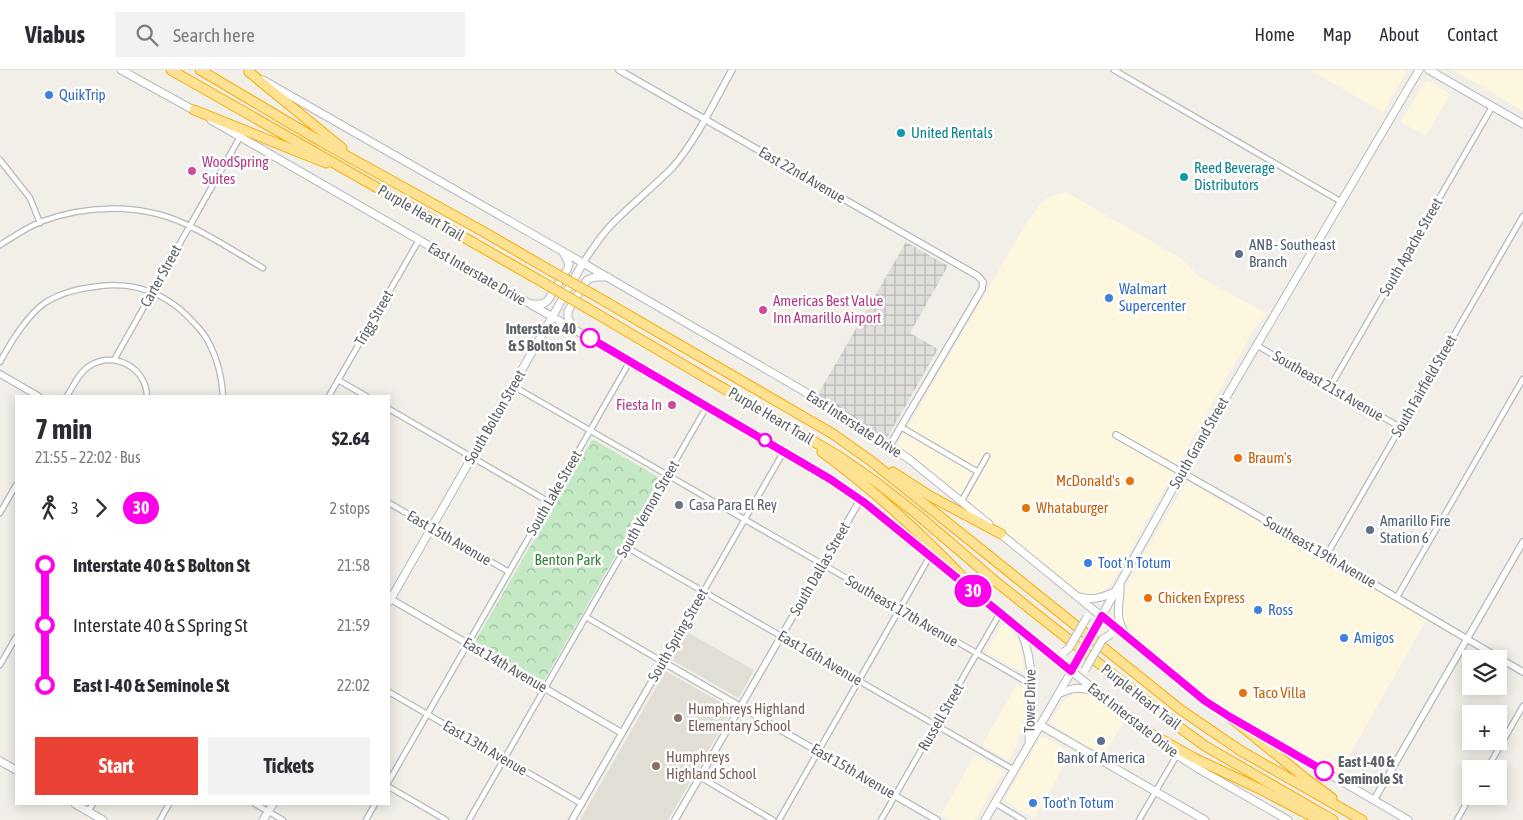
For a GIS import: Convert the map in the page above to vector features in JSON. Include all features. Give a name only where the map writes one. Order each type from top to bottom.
[{"type":"highway","name":"Purple Heart Trail","points":[[171,70],[544,283],[840,457],[918,515],[995,581],[1190,735],[1235,764],[1333,820]]},
{"type":"highway","name":"Purple Heart Trail","points":[[200,70],[552,271],[832,434],[871,461],[1181,710],[1241,751],[1360,819]]},
{"type":"highway","points":[[247,71],[360,163]]},
{"type":"highway","points":[[194,110],[347,170]]},
{"type":"highway","points":[[784,423],[829,457],[922,535],[950,562],[986,602]]},
{"type":"highway","points":[[857,451],[930,496],[1001,534]]},
{"type":"highway","points":[[1230,717],[1305,778],[1360,819]]},
{"type":"highway","points":[[1143,728],[1194,758],[1260,789],[1319,820]]},
{"type":"main road","name":"East Interstate Drive","points":[[121,70],[194,110],[708,406],[830,479],[860,500],[1048,652],[1073,668],[1086,682],[1159,743],[1176,755],[1288,820]]},
{"type":"main road","name":"South Grand Street","points":[[985,820],[1073,668],[1182,472],[1340,201],[1419,70]]},
{"type":"main road","points":[[1429,70],[1523,124]]},
{"type":"main road","points":[[1440,70],[1446,80]]},
{"type":"main road","name":"East Interstate Drive","points":[[247,71],[562,250],[838,411],[909,459],[1087,604],[1100,619],[1124,635],[1205,701],[1408,820]]},
{"type":"main road","points":[[530,304],[543,304],[548,300],[568,268],[566,257],[562,250]]},
{"type":"main road","name":"South Bolton Street","points":[[390,598],[583,263]]},
{"type":"main road","points":[[576,330],[568,318],[568,311],[587,280],[595,277],[608,277]]},
{"type":"main road","points":[[1086,682],[1084,670],[1102,640],[1111,634],[1124,635],[1118,617],[1120,584]]},
{"type":"main road","points":[[1075,595],[1092,599],[1116,592]]},
{"type":"main road","points":[[1048,652],[1064,652],[1069,648],[1087,617],[1089,611],[1087,604]]},
{"type":"main road","name":"Tower Drive","points":[[1020,629],[1031,664],[1032,685],[1028,745]]},
{"type":"main road","points":[[1058,694],[1076,688],[1085,688],[1098,692]]},
{"type":"main road","points":[[1040,725],[1205,820]]},
{"type":"main road","points":[[0,761],[15,769]]},
{"type":"main road","points":[[77,805],[103,820]]},
{"type":"main road","points":[[263,820],[271,805]]},
{"type":"street","name":"East 22nd Avenue","points":[[619,70],[978,276],[983,282],[982,289],[901,427]]},
{"type":"street","name":"South Bolton Street","points":[[583,263],[592,248],[612,223],[683,155],[732,70]]},
{"type":"street","points":[[1114,70],[1340,201]]},
{"type":"street","name":"South Apache Street","points":[[1330,387],[1492,107]]},
{"type":"street","name":"Carter Street","points":[[114,360],[240,137]]},
{"type":"street","points":[[0,160],[30,198],[40,222]]},
{"type":"street","points":[[0,245],[40,222],[80,211],[122,209],[157,214],[190,226],[263,268]]},
{"type":"street","name":"South Fairfield Street","points":[[1326,556],[1523,216]]},
{"type":"street","name":"Trigg Street","points":[[330,395],[419,240]]},
{"type":"street","points":[[0,362],[11,341],[45,303],[65,292],[107,284],[136,287],[152,292],[176,305],[186,313],[203,333],[216,356],[220,370],[223,395]]},
{"type":"street","name":"Southeast 21st Avenue","points":[[1256,345],[1400,427]]},
{"type":"street","points":[[68,395],[84,370],[91,365],[114,360],[124,362],[140,375],[144,380],[148,395]]},
{"type":"street","name":"South Lake Street","points":[[390,778],[630,362]]},
{"type":"street","points":[[0,374],[36,395]]},
{"type":"street","points":[[1397,597],[1523,379]]},
{"type":"street","points":[[338,380],[364,395]]},
{"type":"street","name":"Southeast 17th Avenue","points":[[513,386],[1032,685]]},
{"type":"street","name":"South Vernon Street","points":[[469,820],[708,406]]},
{"type":"street","points":[[390,410],[549,502]]},
{"type":"street","points":[[890,445],[901,427],[978,472]]},
{"type":"street","name":"Southeast 19th Avenue","points":[[1116,435],[1523,672]]},
{"type":"street","name":"South Spring Street","points":[[572,820],[784,451]]},
{"type":"street","points":[[961,502],[987,456]]},
{"type":"street","points":[[0,513],[15,487]]},
{"type":"street","name":"South Dallas Street","points":[[675,820],[860,500]]},
{"type":"street","name":"East 15th Avenue","points":[[390,504],[509,572]]},
{"type":"street","points":[[1374,800],[1523,542]]},
{"type":"street","name":"East 16th Avenue","points":[[626,547],[1014,770]]},
{"type":"street","points":[[779,820],[930,556]]},
{"type":"street","name":"East 14th Avenue","points":[[390,601],[622,733]]},
{"type":"street","name":"Russell Street","points":[[882,820],[1000,613]]},
{"type":"street","name":"East 15th Avenue","points":[[586,617],[938,820]]},
{"type":"street","points":[[0,665],[15,639]]},
{"type":"street","name":"East 13th Avenue","points":[[390,693],[582,804]]},
{"type":"street","points":[[1492,760],[1523,706]]},
{"type":"street","points":[[1139,820],[1176,755]]},
{"type":"street","points":[[700,777],[773,820]]},
{"type":"street","points":[[390,788],[446,820]]},
{"type":"street","points":[[994,803],[1024,820]]},
{"type":"street","points":[[88,811],[92,805]]},
{"type":"street","points":[[160,820],[169,805]]},
{"type":"street","points":[[257,805],[283,820]]},
{"type":"street","points":[[366,820],[375,805]]},
{"type":"street","points":[[1457,820],[1465,805]]},
{"type":"shaded area","points":[[1310,70],[1407,70],[1383,112]]},
{"type":"shaded area","points":[[1453,70],[1523,70],[1523,111],[1471,80]]},
{"type":"shaded area","points":[[1428,81],[1450,94],[1426,136],[1401,122],[1424,82]]},
{"type":"shaded area","points":[[1066,192],[1182,259],[1198,276],[1267,314],[1254,329],[1113,581],[1101,594],[1093,596],[1081,594],[899,448],[898,444],[1027,222],[1042,202],[1049,197]]},
{"type":"shaded area","points":[[906,242],[948,266],[910,333],[938,349],[886,440],[863,423],[817,396]]},
{"type":"shaded area","points":[[1188,482],[1427,619],[1338,775],[1215,704],[1128,634],[1120,615],[1121,595],[1185,484]]},
{"type":"shaded area","points":[[1002,625],[1011,630],[1018,640],[1022,653],[1024,673],[987,651]]},
{"type":"shaded area","points":[[687,632],[754,670],[740,696],[737,697],[674,661],[674,655]]},
{"type":"shaded area","name":"Humphreys Highland School","points":[[665,672],[731,708],[731,711],[668,820],[580,820]]},
{"type":"shaded area","points":[[1017,684],[1027,692],[1026,709],[1020,735],[1008,760],[982,745]]},
{"type":"shaded area","points":[[1078,694],[1092,697],[1124,721],[1104,755],[1052,725],[1051,722],[1062,703],[1072,695]]},
{"type":"shaded area","points":[[1045,737],[1072,753],[1034,818],[1006,802],[1005,799],[1038,741]]},
{"type":"shaded area","points":[[975,755],[1003,772],[975,820],[949,820],[941,815]]},
{"type":"green space","name":"Benton Park","points":[[594,440],[658,477],[659,480],[545,679],[541,680],[477,643],[476,640],[591,441]]},
{"type":"bus line","name":"30","points":[[590,338],[794,456],[865,503],[1071,671],[1102,616],[1205,701],[1324,771]]},
{"type":"place","name":"QuikTrip","points":[[49,95]]},
{"type":"place","name":"United Rentals","points":[[901,133]]},
{"type":"place","name":"WoodSpring Suites","points":[[192,171]]},
{"type":"place","name":"Reed Beverage Distributors","points":[[1184,177]]},
{"type":"place","name":"ANB - Southeast Branch","points":[[1239,254]]},
{"type":"place","name":"Walmart Supercenter","points":[[1109,298]]},
{"type":"place","name":"Americas Best Value Inn Amarillo Airport","points":[[763,310]]},
{"type":"place","name":"Interstate 40 & S Bolton St","points":[[590,338]]},
{"type":"place","name":"Fiesta In","points":[[672,405]]},
{"type":"place","name":"Braum's","points":[[1238,458]]},
{"type":"place","name":"McDonald's","points":[[1130,481]]},
{"type":"place","name":"Casa Para El Rey","points":[[679,505]]},
{"type":"place","name":"Whataburger","points":[[1026,508]]},
{"type":"place","name":"Amarillo Fire Station 6","points":[[1370,530]]},
{"type":"place","name":"Toot 'n Totum","points":[[1088,563]]},
{"type":"place","name":"Chicken Express","points":[[1148,598]]},
{"type":"place","name":"Ross","points":[[1258,610]]},
{"type":"place","name":"Amigos","points":[[1344,638]]},
{"type":"place","name":"Taco Villa","points":[[1243,693]]},
{"type":"place","name":"Humphreys Highland Elementary School","points":[[678,718]]},
{"type":"place","name":"Bank of America","points":[[1101,741]]},
{"type":"place","name":"Humphreys Highland School","points":[[656,766]]},
{"type":"place","name":"East I-40 & Seminole St","points":[[1324,771]]},
{"type":"place","name":"Toot'n Totum","points":[[1033,803]]}]
